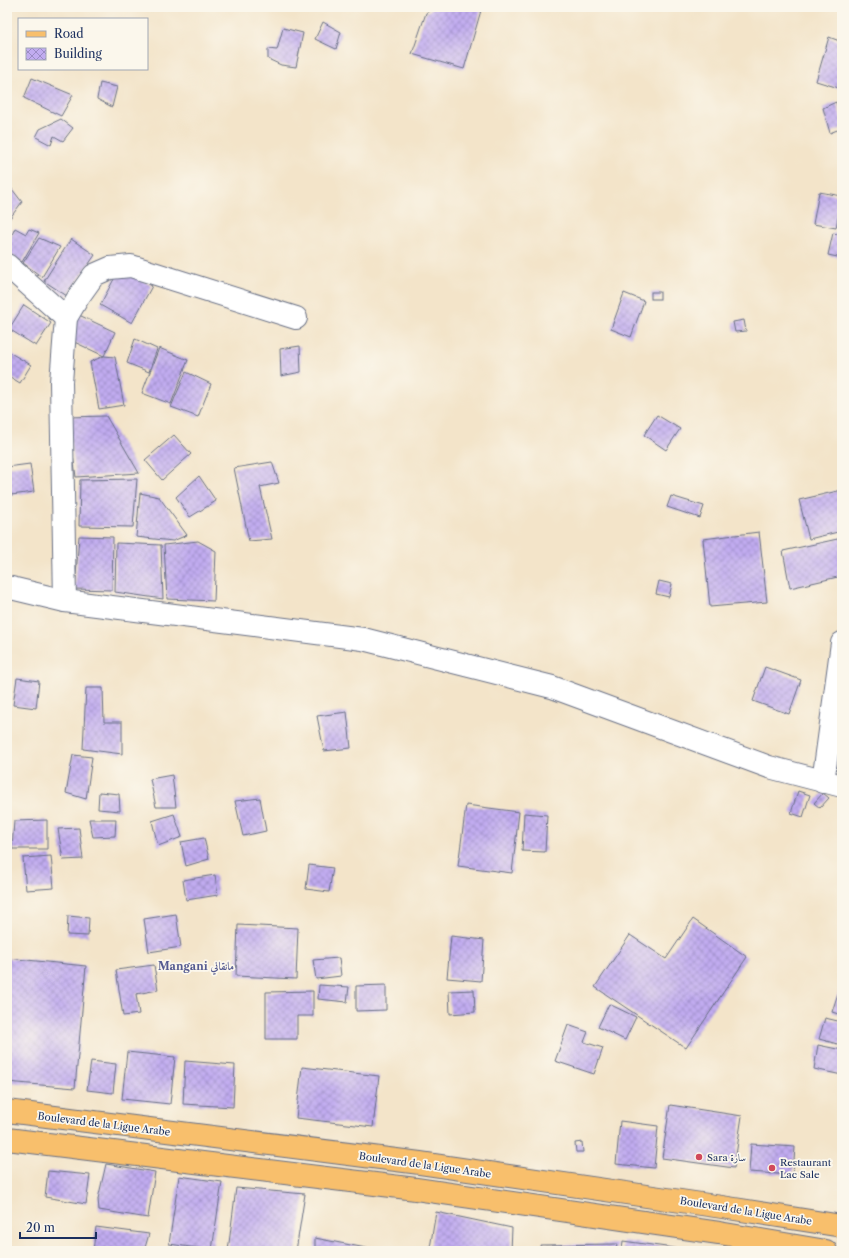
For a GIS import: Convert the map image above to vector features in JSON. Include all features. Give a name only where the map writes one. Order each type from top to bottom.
[{"type":"main road","name":"Boulevard de la Ligue Arabe","points":[[7,1111],[172,1133],[420,1163],[722,1206],[842,1226]]},
{"type":"main road","points":[[169,1159],[172,1133]]},
{"type":"main road","points":[[7,1139],[416,1189],[719,1233],[826,1251]]},
{"type":"main road","points":[[416,1189],[420,1163]]},
{"type":"main road","points":[[719,1233],[722,1206]]},
{"type":"street","points":[[7,265],[66,318]]},
{"type":"street","points":[[65,601],[61,382],[66,318],[94,275],[110,268],[131,266],[296,318]]},
{"type":"street","points":[[7,587],[65,601],[363,639],[552,687],[769,768],[832,784],[842,642]]},
{"type":"building","points":[[148,7],[166,7],[166,8],[149,11]]},
{"type":"building","points":[[434,7],[482,7],[464,69],[412,54],[426,13]]},
{"type":"building","points":[[323,22],[341,32],[336,49],[315,39]]},
{"type":"building","points":[[283,28],[303,33],[296,67],[281,65],[268,59],[268,49],[277,50]]},
{"type":"building","points":[[829,37],[842,42],[842,89],[816,81]]},
{"type":"building","points":[[32,78],[73,95],[61,116],[24,98]]},
{"type":"building","points":[[100,83],[117,87],[112,107],[97,99]]},
{"type":"building","points":[[836,102],[842,120],[842,128],[830,133],[823,108]]},
{"type":"building","points":[[61,119],[73,128],[63,141],[54,136],[51,145],[36,137],[40,129]]},
{"type":"building","points":[[12,189],[22,202],[7,222],[7,196]]},
{"type":"building","points":[[819,192],[842,196],[836,228],[813,224]]},
{"type":"building","points":[[15,228],[26,234],[29,229],[39,233],[22,262],[7,252],[7,246]]},
{"type":"building","points":[[833,233],[842,235],[842,258],[828,255]]},
{"type":"building","points":[[39,238],[60,247],[42,277],[23,263]]},
{"type":"building","points":[[71,239],[95,255],[67,296],[44,281]]},
{"type":"building","points":[[120,268],[152,286],[132,323],[100,305]]},
{"type":"building","points":[[651,292],[660,292],[660,299],[651,299]]},
{"type":"building","points":[[624,293],[644,301],[631,337],[611,329]]},
{"type":"building","points":[[24,305],[51,323],[36,346],[9,329]]},
{"type":"building","points":[[79,315],[115,332],[104,356],[68,339]]},
{"type":"building","points":[[744,320],[746,331],[735,332],[733,322]]},
{"type":"building","points":[[135,339],[157,349],[149,372],[127,363]]},
{"type":"building","points":[[300,346],[301,372],[281,376],[280,349]]},
{"type":"building","points":[[159,348],[188,360],[171,404],[142,393]]},
{"type":"building","points":[[7,351],[31,365],[20,383],[7,375]]},
{"type":"building","points":[[104,356],[115,357],[124,405],[99,409],[90,362]]},
{"type":"building","points":[[186,372],[211,384],[198,417],[171,407]]},
{"type":"building","points":[[657,415],[680,429],[666,450],[644,435]]},
{"type":"building","points":[[106,416],[139,473],[76,477],[68,417]]},
{"type":"building","points":[[174,435],[191,454],[162,480],[145,460]]},
{"type":"building","points":[[272,462],[279,483],[260,487],[272,539],[249,541],[234,468]]},
{"type":"building","points":[[30,464],[34,492],[11,495],[7,467]]},
{"type":"building","points":[[199,476],[216,501],[190,517],[176,497]]},
{"type":"building","points":[[137,479],[133,527],[79,526],[80,480]]},
{"type":"building","points":[[842,490],[842,531],[809,539],[799,500]]},
{"type":"building","points":[[140,493],[159,497],[187,535],[173,541],[136,537]]},
{"type":"building","points":[[671,496],[704,506],[700,518],[667,507]]},
{"type":"building","points":[[759,532],[767,602],[710,607],[703,539]]},
{"type":"building","points":[[79,536],[113,537],[112,590],[75,589]]},
{"type":"building","points":[[842,538],[842,576],[790,588],[783,551]]},
{"type":"building","points":[[198,541],[216,551],[214,601],[167,599],[164,545]]},
{"type":"building","points":[[116,543],[161,545],[163,599],[115,592]]},
{"type":"building","points":[[659,581],[672,584],[669,597],[656,594]]},
{"type":"building","points":[[765,667],[801,680],[789,714],[753,701]]},
{"type":"building","points":[[17,678],[39,681],[36,708],[13,705]]},
{"type":"building","points":[[86,688],[103,688],[104,722],[122,722],[122,754],[83,749]]},
{"type":"building","points":[[347,712],[351,748],[324,751],[317,716]]},
{"type":"building","points":[[73,755],[92,757],[86,799],[66,793]]},
{"type":"building","points":[[172,775],[176,807],[156,807],[150,779]]},
{"type":"building","points":[[798,791],[810,795],[803,817],[791,813]]},
{"type":"building","points":[[99,792],[119,794],[120,811],[98,809]]},
{"type":"building","points":[[823,793],[829,798],[820,808],[814,803]]},
{"type":"building","points":[[260,798],[266,831],[243,836],[235,801]]},
{"type":"building","points":[[466,805],[519,812],[512,873],[458,866]]},
{"type":"building","points":[[524,813],[547,815],[545,852],[522,851]]},
{"type":"building","points":[[174,814],[182,837],[158,846],[152,821]]},
{"type":"building","points":[[89,819],[116,819],[115,836],[93,837]]},
{"type":"building","points":[[47,820],[47,849],[12,849],[14,821]]},
{"type":"building","points":[[79,828],[83,859],[63,860],[58,829]]},
{"type":"building","points":[[204,838],[209,859],[186,866],[181,842]]},
{"type":"building","points":[[51,856],[54,888],[26,890],[23,858]]},
{"type":"building","points":[[309,865],[333,868],[329,892],[306,889]]},
{"type":"building","points":[[215,875],[218,895],[186,900],[183,880]]},
{"type":"building","points":[[176,914],[181,947],[149,952],[144,919]]},
{"type":"building","points":[[68,916],[89,918],[88,936],[67,935]]},
{"type":"building","points":[[693,919],[747,957],[686,1048],[595,987],[630,935],[666,959]]},
{"type":"building","points":[[238,925],[298,928],[296,979],[236,976]]},
{"type":"building","points":[[451,936],[484,940],[481,981],[447,978]]},
{"type":"building","points":[[7,958],[86,966],[75,1088],[7,1082]]},
{"type":"building","points":[[339,958],[341,976],[316,979],[313,960]]},
{"type":"building","points":[[154,965],[158,990],[136,994],[139,1014],[123,1016],[116,970]]},
{"type":"building","points":[[319,985],[349,987],[347,1002],[318,999]]},
{"type":"building","points":[[386,985],[386,1010],[356,1011],[356,986]]},
{"type":"building","points":[[840,987],[842,987],[842,1015],[832,1012]]},
{"type":"building","points":[[474,990],[475,1012],[450,1014],[449,991]]},
{"type":"building","points":[[313,991],[313,1016],[297,1016],[297,1039],[266,1039],[266,992]]},
{"type":"building","points":[[609,1004],[636,1017],[625,1040],[598,1027]]},
{"type":"building","points":[[825,1018],[842,1022],[841,1045],[819,1039]]},
{"type":"building","points":[[568,1025],[588,1032],[584,1042],[603,1048],[594,1074],[555,1061]]},
{"type":"building","points":[[818,1045],[842,1050],[842,1075],[814,1069]]},
{"type":"building","points":[[127,1052],[175,1057],[170,1104],[122,1099]]},
{"type":"building","points":[[91,1061],[116,1064],[113,1093],[87,1090]]},
{"type":"building","points":[[185,1061],[235,1065],[233,1107],[183,1104]]},
{"type":"building","points":[[302,1067],[379,1076],[373,1127],[296,1118]]},
{"type":"building","points":[[670,1105],[742,1116],[734,1168],[662,1158]]},
{"type":"building","points":[[620,1121],[658,1126],[654,1168],[616,1164]]},
{"type":"building","points":[[582,1142],[583,1152],[576,1152],[575,1143]]},
{"type":"building","points":[[751,1144],[795,1147],[793,1175],[749,1172]]},
{"type":"building","points":[[106,1164],[155,1172],[148,1218],[99,1210],[98,1199]]},
{"type":"building","points":[[48,1171],[90,1175],[86,1204],[45,1197]]},
{"type":"building","points":[[179,1176],[222,1182],[212,1250],[169,1244]]},
{"type":"building","points":[[236,1188],[305,1194],[296,1251],[228,1251]]},
{"type":"building","points":[[436,1212],[512,1228],[511,1251],[433,1251],[430,1248]]},
{"type":"building","points":[[96,1227],[149,1234],[144,1251],[93,1251]]},
{"type":"building","points":[[315,1238],[376,1250],[376,1251],[315,1251]]},
{"type":"building","points":[[623,1241],[688,1250],[688,1251],[622,1251]]},
{"type":"building","points":[[617,1244],[616,1251],[541,1251],[540,1245]]},
{"type":"building","points":[[7,1246],[28,1249],[28,1251],[7,1251]]},
{"type":"place","name":"Sara سارة","points":[[699,1157]]},
{"type":"place","name":"Restaurant Lac Sale","points":[[772,1168]]},
{"type":"district","name":"Mangani مانقاني","points":[[196,966]]}]
